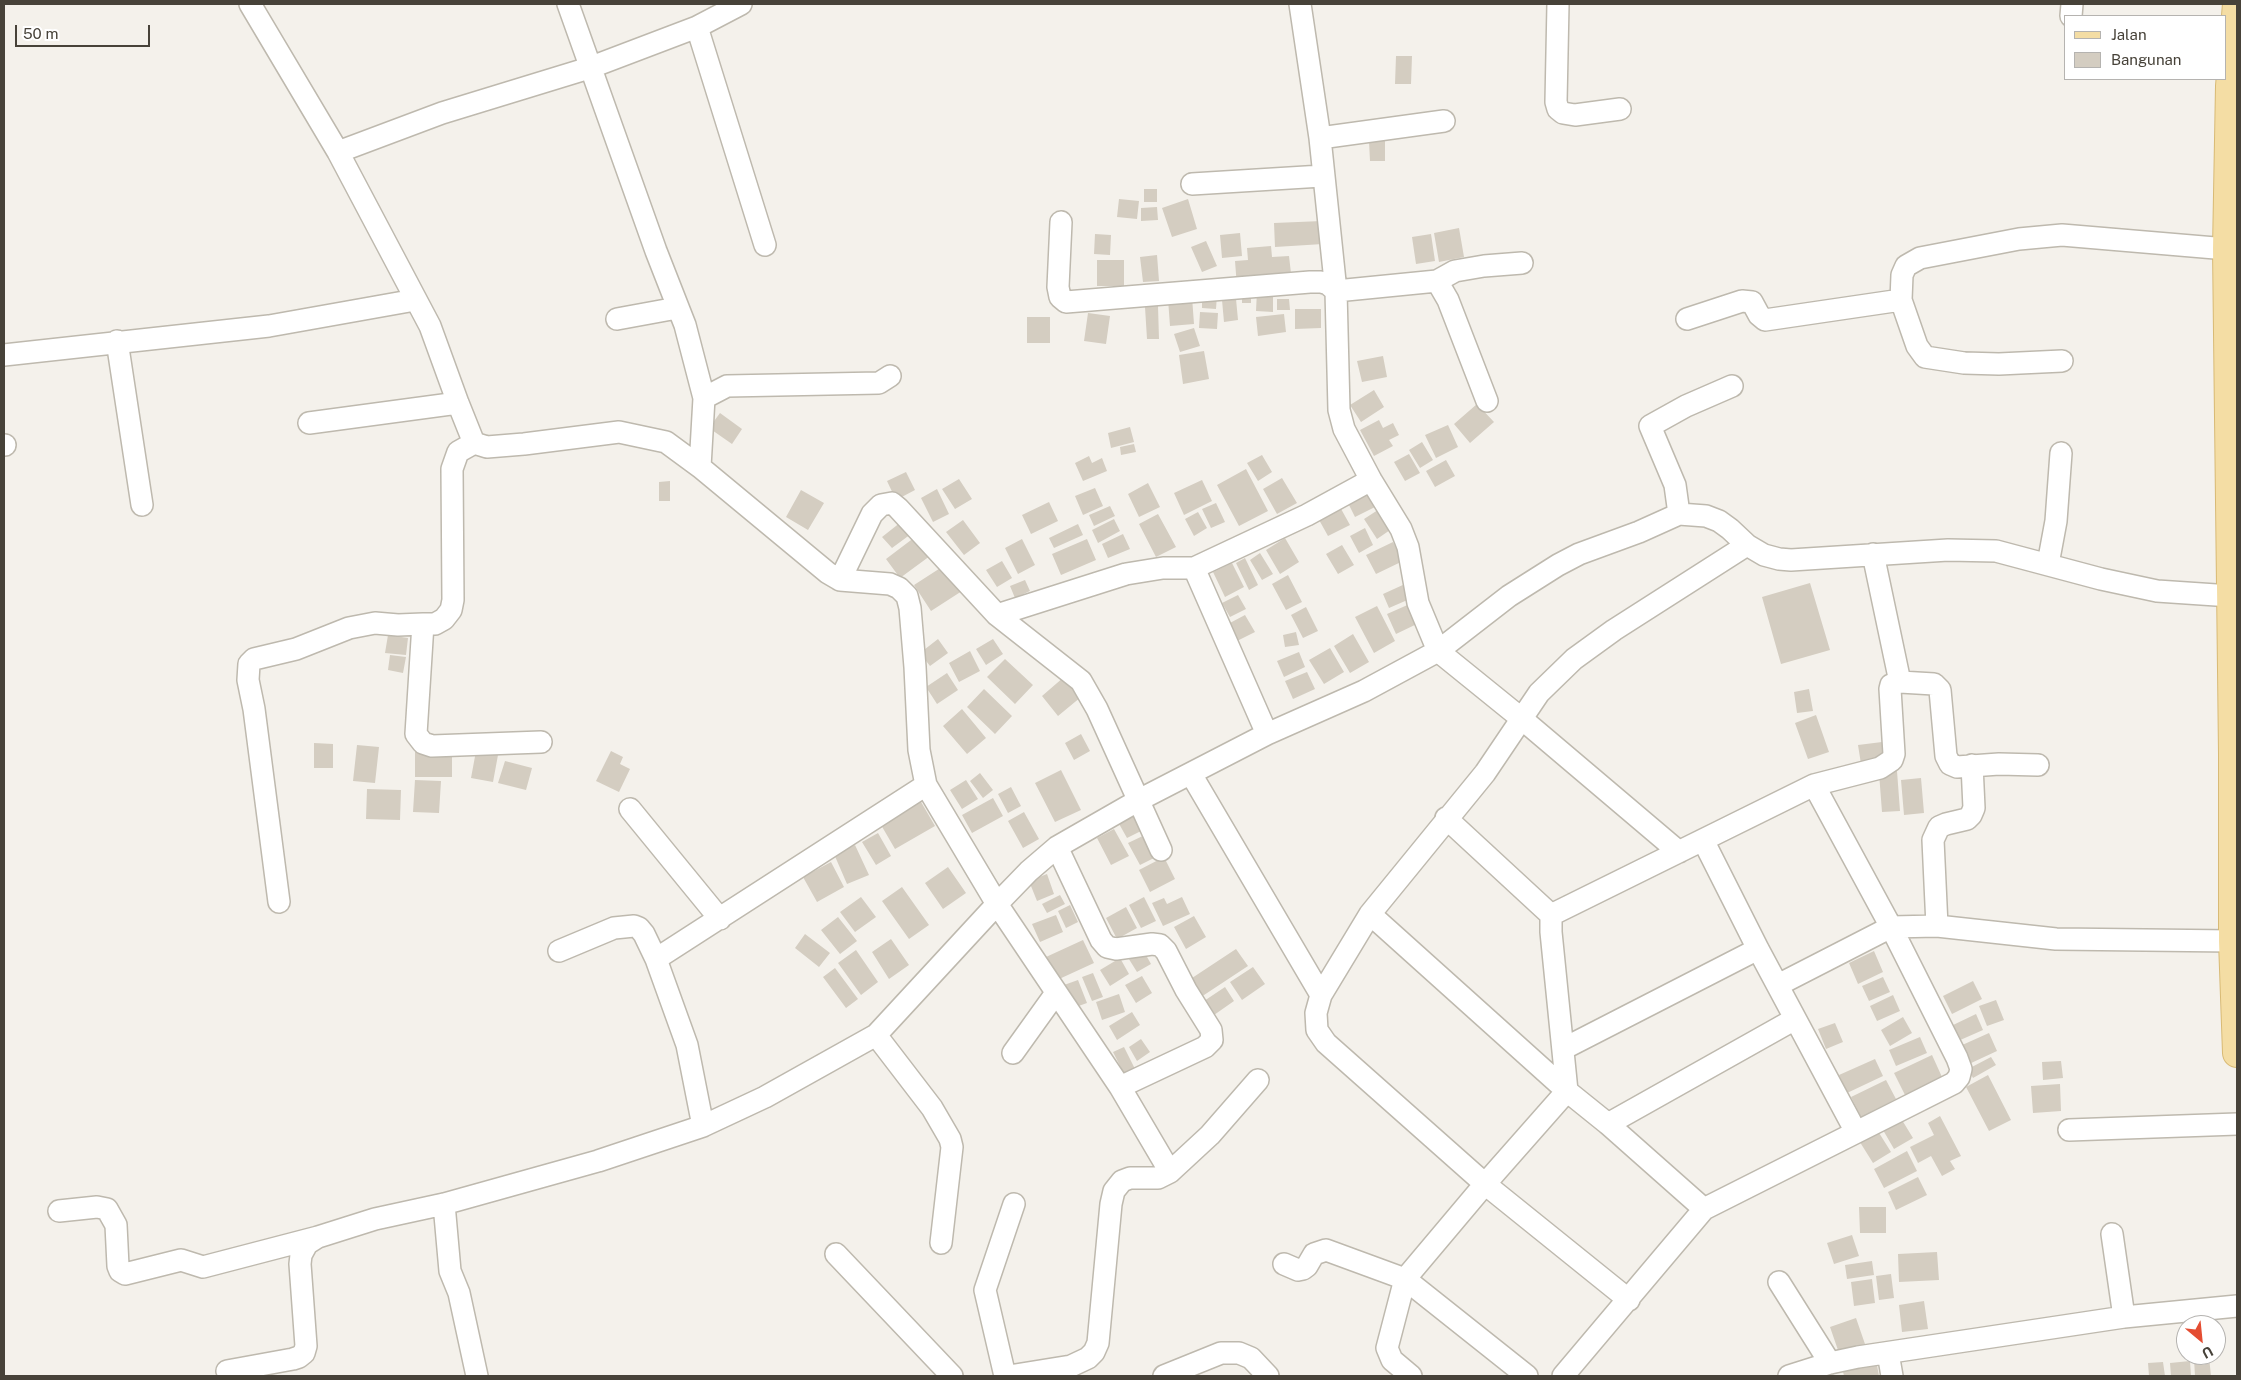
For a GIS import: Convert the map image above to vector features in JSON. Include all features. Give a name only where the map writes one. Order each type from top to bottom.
[{"type":"main road","points":[[2237,4],[2227,249],[2235,754],[2235,895],[2233,941],[2237,1053]]},
{"type":"street","points":[[250,4],[338,152],[430,326],[474,443]]},
{"type":"street","points":[[568,4],[589,68],[677,308],[685,325],[704,398],[700,467]]},
{"type":"street","points":[[338,152],[442,113],[589,68],[697,27],[741,4]]},
{"type":"street","points":[[1300,4],[1320,138],[1322,176],[1336,292],[1339,410],[1344,429],[1371,480],[1401,529],[1408,547],[1418,603],[1438,651],[1522,719],[1679,852]]},
{"type":"street","points":[[1558,4],[1556,102],[1558,109],[1563,113],[1575,114],[1620,109]]},
{"type":"street","points":[[697,27],[765,245]]},
{"type":"street","points":[[1320,138],[1444,121]]},
{"type":"street","points":[[1192,184],[1322,176]]},
{"type":"street","points":[[1061,222],[1058,287],[1060,297],[1066,302],[1316,282],[1328,284],[1336,292]]},
{"type":"street","points":[[2062,360],[1999,364],[1964,363],[1925,357],[1917,346],[1901,300],[1902,275],[1906,266],[1920,258],[2019,239],[2062,235],[2227,249]]},
{"type":"street","points":[[1336,292],[1437,281],[1455,271],[1522,263]]},
{"type":"street","points":[[1437,281],[1448,300],[1487,401]]},
{"type":"street","points":[[4,355],[116,341],[269,326],[415,300]]},
{"type":"street","points":[[1686,319],[1742,301],[1752,302],[1759,315],[1766,320],[1901,300]]},
{"type":"street","points":[[617,319],[677,308]]},
{"type":"street","points":[[116,341],[142,504]]},
{"type":"street","points":[[704,398],[727,386],[879,383],[890,376]]},
{"type":"street","points":[[1678,514],[1674,485],[1650,426],[1686,406],[1732,386]]},
{"type":"street","points":[[309,423],[458,403]]},
{"type":"street","points":[[279,902],[254,709],[248,680],[249,664],[254,659],[296,649],[349,628],[375,623],[398,625],[436,624],[444,619],[451,610],[453,567],[452,469],[458,452],[474,443],[487,447],[618,432],[666,442],[700,467],[828,573],[840,580],[890,584],[899,588],[907,596],[910,608],[915,667],[919,750],[926,785],[996,904],[1120,1087],[1170,1172]]},
{"type":"street","points":[[2048,564],[2056,521],[2061,453]]},
{"type":"street","points":[[997,615],[1126,574],[1163,568],[1194,568],[1307,514],[1371,480]]},
{"type":"street","points":[[840,580],[872,514],[881,505],[892,503],[997,615],[1081,681],[1097,709],[1161,850]]},
{"type":"street","points":[[59,1211],[97,1206],[107,1209],[116,1224],[118,1266],[120,1271],[125,1274],[181,1260],[198,1266],[208,1266],[318,1237],[374,1219],[444,1204],[598,1161],[703,1126],[764,1097],[876,1035],[996,904],[1057,847],[1138,800],[1267,734],[1364,691],[1410,668],[1438,651],[1509,596],[1558,565],[1579,554],[1639,532],[1678,514],[1706,516],[1719,521],[1730,528],[1747,545],[1764,555],[1791,560],[1948,550],[1996,551],[2101,579],[2157,591],[2231,596]]},
{"type":"street","points":[[1629,1300],[1485,1184],[1326,1042],[1317,1030],[1316,1013],[1321,995],[1370,914],[1446,818],[1485,773],[1539,693],[1574,659],[1621,625],[1747,545]]},
{"type":"street","points":[[1873,554],[1900,682]]},
{"type":"street","points":[[1194,568],[1267,734]]},
{"type":"street","points":[[423,624],[421,685],[416,729],[416,734],[423,742],[438,746],[540,742]]},
{"type":"street","points":[[1551,915],[1814,784],[1880,768],[1892,760],[1894,754],[1890,689],[1891,685],[1900,682],[1934,684],[1938,687],[1942,694],[1946,756],[1950,764],[1957,767],[1972,765],[2038,765]]},
{"type":"street","points":[[1937,926],[1933,840],[1939,827],[1966,819],[1971,815],[1974,808],[1972,765]]},
{"type":"street","points":[[1191,774],[1321,995]]},
{"type":"street","points":[[1563,1376],[1629,1300],[1704,1208],[1954,1083],[1959,1078],[1961,1069],[1891,927],[1814,784]]},
{"type":"street","points":[[656,959],[926,785]]},
{"type":"street","points":[[630,809],[720,919]]},
{"type":"street","points":[[1399,1373],[1387,1348],[1406,1279],[1485,1184],[1567,1091],[1551,932],[1551,915],[1446,818]]},
{"type":"street","points":[[1703,840],[1758,949],[1856,1132]]},
{"type":"street","points":[[1057,847],[1101,940],[1107,947],[1116,949],[1152,944],[1160,945],[1166,951],[1186,990],[1211,1030],[1212,1040],[1205,1047],[1120,1087]]},
{"type":"street","points":[[1370,914],[1567,1091],[1608,1124],[1704,1208]]},
{"type":"street","points":[[559,951],[614,928],[634,926],[639,928],[644,934],[656,959],[687,1045],[703,1126]]},
{"type":"street","points":[[1778,985],[1891,927],[1937,926],[2056,939],[2233,941]]},
{"type":"street","points":[[1563,1049],[1758,949]]},
{"type":"street","points":[[1013,1052],[1056,993]]},
{"type":"street","points":[[1608,1124],[1795,1019]]},
{"type":"street","points":[[876,1035],[932,1108],[950,1139],[952,1147],[941,1243]]},
{"type":"street","points":[[1014,1204],[985,1290],[1007,1376],[1071,1371],[1088,1358],[1098,1344],[1111,1204],[1114,1191],[1122,1182],[1130,1178],[1158,1178],[1170,1172],[1210,1135],[1258,1080]]},
{"type":"street","points":[[2069,1130],[2237,1124]]},
{"type":"street","points":[[444,1204],[450,1271],[459,1293],[478,1376]]},
{"type":"street","points":[[2112,1234],[2124,1317]]},
{"type":"street","points":[[227,1371],[299,1358],[304,1352],[306,1346],[300,1264],[301,1254],[307,1244],[318,1237]]},
{"type":"street","points":[[1284,1264],[1298,1270],[1302,1269],[1307,1266],[1314,1254],[1326,1250],[1406,1279],[1527,1376]]},
{"type":"street","points":[[836,1254],[952,1376]]},
{"type":"street","points":[[1779,1282],[1830,1363]]},
{"type":"street","points":[[1789,1376],[1830,1363],[1888,1353],[2124,1317],[2237,1306]]},
{"type":"street","points":[[1168,1376],[1221,1353],[1239,1353],[1251,1358],[1268,1376]]},
{"type":"street","points":[[1888,1353],[1892,1376]]},
{"type":"building","points":[[1396,56],[1412,56],[1411,84],[1395,84]]},
{"type":"building","points":[[1369,141],[1385,141],[1385,161],[1370,161]]},
{"type":"building","points":[[1144,189],[1157,189],[1157,202],[1144,202]]},
{"type":"building","points":[[1119,199],[1139,201],[1137,219],[1117,217]]},
{"type":"building","points":[[1188,199],[1197,229],[1172,237],[1162,208]]},
{"type":"building","points":[[1157,207],[1158,220],[1141,221],[1141,208]]},
{"type":"building","points":[[1322,221],[1323,244],[1275,247],[1274,223]]},
{"type":"building","points":[[1459,228],[1464,257],[1439,262],[1434,233]]},
{"type":"building","points":[[1240,233],[1242,256],[1222,258],[1220,235]]},
{"type":"building","points":[[1095,234],[1111,235],[1110,255],[1094,254]]},
{"type":"building","points":[[1431,234],[1435,261],[1416,264],[1412,237]]},
{"type":"building","points":[[1206,241],[1217,266],[1202,272],[1191,247]]},
{"type":"building","points":[[1271,246],[1272,257],[1289,256],[1292,282],[1237,287],[1235,261],[1248,260],[1247,248]]},
{"type":"building","points":[[1157,255],[1159,281],[1143,282],[1140,257]]},
{"type":"building","points":[[1097,260],[1124,260],[1124,286],[1097,286]]},
{"type":"building","points":[[1242,291],[1251,291],[1251,303],[1242,303]]},
{"type":"building","points":[[1257,291],[1273,291],[1273,312],[1256,311]]},
{"type":"building","points":[[1202,294],[1217,295],[1216,309],[1202,308]]},
{"type":"building","points":[[1192,297],[1194,324],[1170,326],[1168,299]]},
{"type":"building","points":[[1236,299],[1238,320],[1224,322],[1222,300]]},
{"type":"building","points":[[1277,299],[1289,299],[1290,310],[1277,310]]},
{"type":"building","points":[[1158,306],[1159,339],[1147,339],[1145,307]]},
{"type":"building","points":[[1295,309],[1321,309],[1321,328],[1295,329]]},
{"type":"building","points":[[1200,312],[1218,313],[1217,329],[1199,328]]},
{"type":"building","points":[[1088,313],[1110,316],[1106,344],[1084,341]]},
{"type":"building","points":[[1284,314],[1286,332],[1258,336],[1256,317]]},
{"type":"building","points":[[1027,317],[1050,317],[1050,343],[1027,343]]},
{"type":"building","points":[[1194,328],[1200,346],[1180,352],[1174,334]]},
{"type":"building","points":[[1204,351],[1209,379],[1183,384],[1179,355]]},
{"type":"building","points":[[1383,356],[1387,377],[1362,382],[1357,361]]},
{"type":"building","points":[[1374,390],[1384,407],[1361,422],[1350,405]]},
{"type":"building","points":[[1477,404],[1494,422],[1470,443],[1454,424]]},
{"type":"building","points":[[720,413],[742,429],[732,444],[709,428]]},
{"type":"building","points":[[1379,420],[1383,428],[1393,423],[1399,435],[1389,440],[1393,446],[1374,456],[1360,430]]},
{"type":"building","points":[[1448,425],[1458,447],[1436,458],[1425,435]]},
{"type":"building","points":[[1130,427],[1134,442],[1111,448],[1108,433]]},
{"type":"building","points":[[1422,442],[1433,460],[1420,468],[1409,450]]},
{"type":"building","points":[[1134,444],[1136,452],[1121,455],[1120,447]]},
{"type":"building","points":[[1409,454],[1420,473],[1405,481],[1394,462]]},
{"type":"building","points":[[1262,455],[1272,472],[1258,481],[1247,463]]},
{"type":"building","points":[[1089,456],[1092,463],[1102,458],[1107,471],[1083,481],[1075,463]]},
{"type":"building","points":[[1446,460],[1455,476],[1435,487],[1426,471]]},
{"type":"building","points":[[1246,469],[1268,511],[1239,526],[1217,485]]},
{"type":"building","points":[[906,472],[915,490],[896,500],[887,481]]},
{"type":"building","points":[[1282,478],[1297,503],[1277,514],[1263,489]]},
{"type":"building","points":[[959,479],[972,499],[955,509],[942,489]]},
{"type":"building","points":[[1202,480],[1212,501],[1184,515],[1174,493]]},
{"type":"building","points":[[670,481],[670,501],[659,501],[659,482]]},
{"type":"building","points":[[1148,483],[1160,507],[1139,517],[1128,494]]},
{"type":"building","points":[[1367,486],[1377,506],[1355,517],[1345,497]]},
{"type":"building","points":[[1095,488],[1103,506],[1083,515],[1075,496]]},
{"type":"building","points":[[937,489],[949,514],[933,522],[921,498]]},
{"type":"building","points":[[801,490],[824,503],[808,530],[786,517]]},
{"type":"building","points":[[1049,502],[1058,521],[1031,534],[1022,515]]},
{"type":"building","points":[[1216,503],[1225,522],[1211,528],[1202,509]]},
{"type":"building","points":[[1110,506],[1115,516],[1094,526],[1089,515]]},
{"type":"building","points":[[1340,507],[1350,525],[1328,536],[1318,518]]},
{"type":"building","points":[[1381,508],[1393,528],[1377,539],[1364,519]]},
{"type":"building","points":[[1198,512],[1207,528],[1194,536],[1185,519]]},
{"type":"building","points":[[1158,514],[1176,547],[1156,557],[1139,524]]},
{"type":"building","points":[[1114,519],[1120,531],[1098,543],[1092,530]]},
{"type":"building","points":[[963,520],[980,543],[964,555],[946,532]]},
{"type":"building","points":[[901,522],[911,534],[892,548],[882,537]]},
{"type":"building","points":[[1078,524],[1083,535],[1054,548],[1049,538]]},
{"type":"building","points":[[1365,528],[1373,545],[1359,553],[1350,536]]},
{"type":"building","points":[[919,534],[934,553],[900,578],[886,559]]},
{"type":"building","points":[[1123,534],[1130,549],[1108,558],[1102,544]]},
{"type":"building","points":[[1285,538],[1299,562],[1280,574],[1266,550]]},
{"type":"building","points":[[1022,539],[1035,565],[1018,574],[1005,548]]},
{"type":"building","points":[[1087,539],[1096,560],[1061,575],[1052,554]]},
{"type":"building","points":[[1393,542],[1403,561],[1376,574],[1366,555]]},
{"type":"building","points":[[1342,545],[1354,565],[1338,574],[1326,554]]},
{"type":"building","points":[[1260,553],[1273,574],[1262,580],[1250,560]]},
{"type":"building","points":[[1245,558],[1258,585],[1249,590],[1236,563]]},
{"type":"building","points":[[1002,561],[1012,578],[997,587],[986,570]]},
{"type":"building","points":[[1232,563],[1244,587],[1225,597],[1213,572]]},
{"type":"building","points":[[945,565],[962,591],[931,611],[914,585]]},
{"type":"building","points":[[1288,575],[1302,602],[1286,610],[1272,584]]},
{"type":"building","points":[[1025,580],[1030,591],[1015,598],[1010,586]]},
{"type":"building","points":[[1810,583],[1830,650],[1781,664],[1762,597]]},
{"type":"building","points":[[1405,584],[1412,598],[1389,608],[1383,594]]},
{"type":"building","points":[[1238,595],[1246,609],[1230,617],[1222,603]]},
{"type":"building","points":[[1412,603],[1421,622],[1396,634],[1387,614]]},
{"type":"building","points":[[1377,606],[1395,641],[1374,653],[1355,617]]},
{"type":"building","points":[[1306,607],[1318,631],[1303,638],[1291,615]]},
{"type":"building","points":[[1245,615],[1255,632],[1237,641],[1228,624]]},
{"type":"building","points":[[1296,632],[1299,645],[1285,647],[1283,635]]},
{"type":"building","points":[[1353,634],[1369,662],[1350,673],[1334,646]]},
{"type":"building","points":[[388,635],[408,638],[406,655],[385,653]]},
{"type":"building","points":[[938,639],[948,653],[930,666],[920,653]]},
{"type":"building","points":[[993,639],[1003,654],[986,665],[976,649]]},
{"type":"building","points":[[1330,648],[1344,672],[1324,684],[1309,660]]},
{"type":"building","points":[[970,651],[980,671],[959,682],[949,663]]},
{"type":"building","points":[[1299,652],[1305,667],[1284,677],[1277,661]]},
{"type":"building","points":[[390,655],[406,657],[403,673],[388,670]]},
{"type":"building","points":[[1005,659],[1033,685],[1015,704],[987,677]]},
{"type":"building","points":[[1307,672],[1315,689],[1293,699],[1285,681]]},
{"type":"building","points":[[947,673],[958,690],[937,704],[926,687]]},
{"type":"building","points":[[1064,677],[1081,697],[1058,716],[1042,696]]},
{"type":"building","points":[[984,689],[1012,716],[995,734],[967,707]]},
{"type":"building","points":[[1809,689],[1813,711],[1797,713],[1794,692]]},
{"type":"building","points":[[962,709],[986,738],[967,754],[943,726]]},
{"type":"building","points":[[1816,715],[1829,752],[1808,759],[1795,723]]},
{"type":"building","points":[[1081,734],[1090,751],[1074,760],[1065,743]]},
{"type":"building","points":[[1882,742],[1884,761],[1861,764],[1858,745]]},
{"type":"building","points":[[314,743],[333,744],[333,768],[314,768]]},
{"type":"building","points":[[357,745],[379,747],[375,783],[353,781]]},
{"type":"building","points":[[476,751],[498,755],[493,782],[471,778]]},
{"type":"building","points":[[611,751],[623,757],[620,764],[630,769],[619,792],[596,781]]},
{"type":"building","points":[[415,752],[452,752],[452,777],[415,777]]},
{"type":"building","points":[[505,761],[532,768],[526,790],[498,783]]},
{"type":"building","points":[[1061,770],[1081,810],[1055,822],[1035,783]]},
{"type":"building","points":[[1897,771],[1900,811],[1882,812],[1879,773]]},
{"type":"building","points":[[980,773],[993,790],[983,798],[970,781]]},
{"type":"building","points":[[1921,778],[1924,813],[1904,815],[1901,780]]},
{"type":"building","points":[[415,780],[441,781],[439,813],[413,812]]},
{"type":"building","points":[[966,780],[978,799],[962,809],[950,790]]},
{"type":"building","points":[[1011,787],[1021,806],[1008,813],[998,794]]},
{"type":"building","points":[[367,789],[401,790],[400,820],[366,819]]},
{"type":"building","points":[[917,795],[935,826],[895,849],[877,818]]},
{"type":"building","points":[[993,798],[1003,816],[972,833],[962,815]]},
{"type":"building","points":[[1139,811],[1147,828],[1127,838],[1118,822]]},
{"type":"building","points":[[1024,812],[1039,839],[1023,848],[1008,821]]},
{"type":"building","points":[[1114,829],[1129,856],[1111,865],[1097,838]]},
{"type":"building","points":[[878,833],[891,856],[876,865],[862,842]]},
{"type":"building","points":[[1147,834],[1158,856],[1140,865],[1128,843]]},
{"type":"building","points":[[855,845],[869,875],[847,884],[834,854]]},
{"type":"building","points":[[1164,857],[1175,879],[1150,892],[1139,870]]},
{"type":"building","points":[[831,862],[844,887],[817,902],[803,877]]},
{"type":"building","points":[[948,867],[966,893],[943,909],[925,883]]},
{"type":"building","points":[[1047,874],[1054,894],[1037,901],[1029,881]]},
{"type":"building","points":[[902,887],[929,925],[909,939],[882,901]]},
{"type":"building","points":[[1060,895],[1065,904],[1047,913],[1042,904]]},
{"type":"building","points":[[861,897],[876,917],[855,932],[840,912]]},
{"type":"building","points":[[1144,897],[1156,921],[1141,928],[1129,905]]},
{"type":"building","points":[[1182,897],[1190,914],[1163,926],[1152,903],[1164,898],[1167,904]]},
{"type":"building","points":[[1070,905],[1078,922],[1066,928],[1058,911]]},
{"type":"building","points":[[1126,907],[1137,928],[1117,939],[1106,918]]},
{"type":"building","points":[[1056,915],[1063,932],[1040,942],[1032,924]]},
{"type":"building","points":[[1194,916],[1206,937],[1186,949],[1174,927]]},
{"type":"building","points":[[838,917],[857,941],[840,954],[821,930]]},
{"type":"building","points":[[805,934],[830,953],[819,967],[795,948]]},
{"type":"building","points":[[891,939],[909,965],[889,979],[872,952]]},
{"type":"building","points":[[1083,940],[1094,963],[1057,980],[1046,957]]},
{"type":"building","points":[[1142,948],[1151,964],[1137,972],[1127,956]]},
{"type":"building","points":[[1236,949],[1248,966],[1201,997],[1189,980]]},
{"type":"building","points":[[856,950],[878,982],[861,995],[838,963]]},
{"type":"building","points":[[1874,951],[1883,972],[1858,984],[1849,963]]},
{"type":"building","points":[[1120,958],[1129,974],[1110,986],[1100,970]]},
{"type":"building","points":[[1253,967],[1265,984],[1242,1000],[1230,982]]},
{"type":"building","points":[[835,968],[858,999],[846,1008],[823,977]]},
{"type":"building","points":[[1093,973],[1103,997],[1092,1001],[1082,977]]},
{"type":"building","points":[[1142,976],[1152,993],[1136,1003],[1125,985]]},
{"type":"building","points":[[1883,977],[1890,992],[1869,1001],[1862,986]]},
{"type":"building","points":[[1078,980],[1087,1003],[1073,1008],[1064,985]]},
{"type":"building","points":[[1973,981],[1982,999],[1952,1014],[1943,996]]},
{"type":"building","points":[[1225,987],[1234,1001],[1214,1015],[1204,1001]]},
{"type":"building","points":[[1119,994],[1125,1012],[1102,1020],[1096,1002]]},
{"type":"building","points":[[1893,995],[1900,1011],[1877,1021],[1870,1006]]},
{"type":"building","points":[[1996,1000],[2004,1020],[1987,1026],[1979,1006]]},
{"type":"building","points":[[1132,1012],[1140,1025],[1117,1040],[1109,1026]]},
{"type":"building","points":[[1976,1014],[1983,1030],[1958,1041],[1951,1026]]},
{"type":"building","points":[[1903,1017],[1912,1033],[1890,1046],[1881,1030]]},
{"type":"building","points":[[1835,1023],[1843,1042],[1826,1049],[1818,1029]]},
{"type":"building","points":[[1989,1033],[1997,1051],[1969,1064],[1960,1046]]},
{"type":"building","points":[[1920,1037],[1927,1053],[1896,1066],[1889,1050]]},
{"type":"building","points":[[1141,1039],[1150,1052],[1137,1061],[1129,1047]]},
{"type":"building","points":[[1124,1047],[1135,1069],[1124,1074],[1113,1052]]},
{"type":"building","points":[[1932,1055],[1942,1077],[1905,1095],[1894,1073]]},
{"type":"building","points":[[1991,1057],[1996,1065],[1973,1078],[1968,1069]]},
{"type":"building","points":[[1875,1059],[1883,1076],[1847,1093],[1839,1075]]},
{"type":"building","points":[[2061,1061],[2063,1078],[2043,1080],[2042,1062]]},
{"type":"building","points":[[1988,1075],[2011,1120],[1989,1131],[1966,1087]]},
{"type":"building","points":[[1886,1080],[1896,1099],[1861,1117],[1851,1097]]},
{"type":"building","points":[[2060,1084],[2061,1111],[2033,1113],[2031,1086]]},
{"type":"building","points":[[1940,1116],[1961,1156],[1950,1161],[1955,1169],[1942,1176],[1931,1156],[1918,1163],[1910,1147],[1934,1135],[1928,1123]]},
{"type":"building","points":[[1902,1120],[1913,1138],[1894,1149],[1883,1130]]},
{"type":"building","points":[[1876,1128],[1891,1152],[1873,1163],[1858,1139]]},
{"type":"building","points":[[1907,1151],[1917,1171],[1884,1188],[1874,1169]]},
{"type":"building","points":[[1918,1177],[1927,1195],[1896,1210],[1888,1192]]},
{"type":"building","points":[[1859,1207],[1886,1207],[1886,1233],[1860,1233]]},
{"type":"building","points":[[1852,1235],[1859,1256],[1834,1264],[1827,1243]]},
{"type":"building","points":[[1937,1252],[1939,1280],[1899,1282],[1898,1254]]},
{"type":"building","points":[[1872,1261],[1874,1275],[1847,1279],[1845,1265]]},
{"type":"building","points":[[1891,1274],[1894,1298],[1879,1300],[1876,1276]]},
{"type":"building","points":[[1872,1279],[1875,1303],[1854,1306],[1851,1282]]},
{"type":"building","points":[[1924,1301],[1928,1329],[1902,1332],[1899,1305]]},
{"type":"building","points":[[1856,1318],[1865,1344],[1839,1353],[1830,1327]]},
{"type":"building","points":[[1876,1360],[1879,1376],[1844,1376],[1842,1367]]},
{"type":"building","points":[[2163,1362],[2165,1376],[2149,1376],[2148,1363]]},
{"type":"building","points":[[2170,1363],[2190,1365],[2191,1376],[2171,1376]]},
{"type":"building","points":[[2194,1365],[2210,1365],[2211,1376],[2195,1376]]}]
